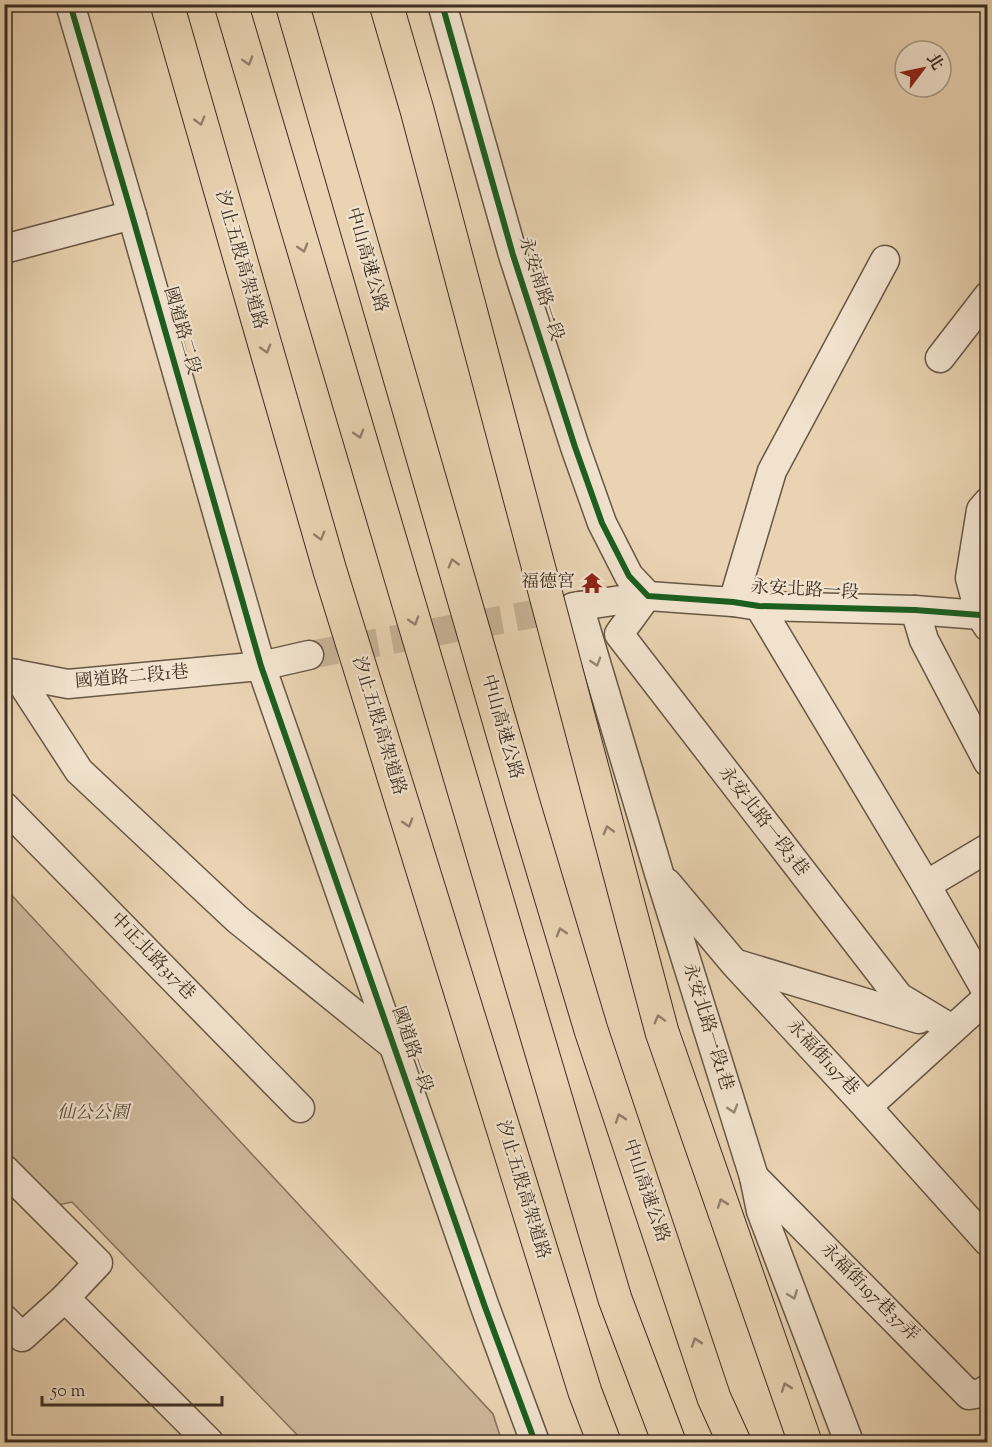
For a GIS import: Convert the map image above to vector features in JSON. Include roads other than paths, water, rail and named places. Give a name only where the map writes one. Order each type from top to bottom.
[{"type":"highway","name":"汐止五股高架道路","points":[[167,4],[330,571],[585,1392],[604,1443]]},
{"type":"highway","points":[[231,4],[615,1299],[669,1443]]},
{"type":"highway","name":"中山高速公路","points":[[292,4],[591,1030],[714,1398],[734,1443]]},
{"type":"highway","points":[[386,4],[417,110],[662,1032],[805,1443]]},
{"type":"street","name":"國道路二段","points":[[70,4],[261,666]]},
{"type":"street","name":"永安南路一段","points":[[442,4],[513,255],[575,447],[602,524],[641,590]]},
{"type":"street","points":[[4,249],[132,215]]},
{"type":"street","points":[[867,1107],[987,995],[926,885],[746,604],[772,471],[885,260]]},
{"type":"street","points":[[940,358],[987,296]]},
{"type":"street","points":[[985,618],[970,578],[981,510],[987,502]]},
{"type":"street","name":"永安北路一段","points":[[576,607],[641,590],[746,604],[915,610],[985,618]]},
{"type":"street","name":"永安北路一段3巷","points":[[641,590],[619,634],[899,997],[952,1029]]},
{"type":"street","name":"永安北路一段1巷","points":[[576,607],[754,1178],[761,1211],[849,1443]]},
{"type":"street","points":[[915,610],[924,640],[987,762]]},
{"type":"street","name":"國道路二段1巷","points":[[10,673],[68,684],[261,666],[309,655]]},
{"type":"street","name":"國道路一段","points":[[261,666],[485,1307],[535,1443]]},
{"type":"street","points":[[10,673],[79,771],[237,919],[394,1046]]},
{"type":"street","name":"中正北路317巷","points":[[4,806],[300,1108]]},
{"type":"street","points":[[926,885],[987,848]]},
{"type":"street","name":"永福街197巷","points":[[659,873],[735,964],[987,1242]]},
{"type":"street","points":[[735,964],[952,1029]]},
{"type":"street","points":[[4,1169],[98,1263],[65,1298],[22,1337],[4,1319]]},
{"type":"street","name":"永福街197巷37弄","points":[[754,1178],[969,1395],[981,1393],[987,1389]]},
{"type":"street","points":[[65,1298],[209,1443]]},
{"type":"tunnel","points":[[309,655],[572,607]]},
{"type":"place","name":"福德宮","points":[[592,583]]},
{"type":"park label","name":"仙公公園","points":[[93,1114]]}]
